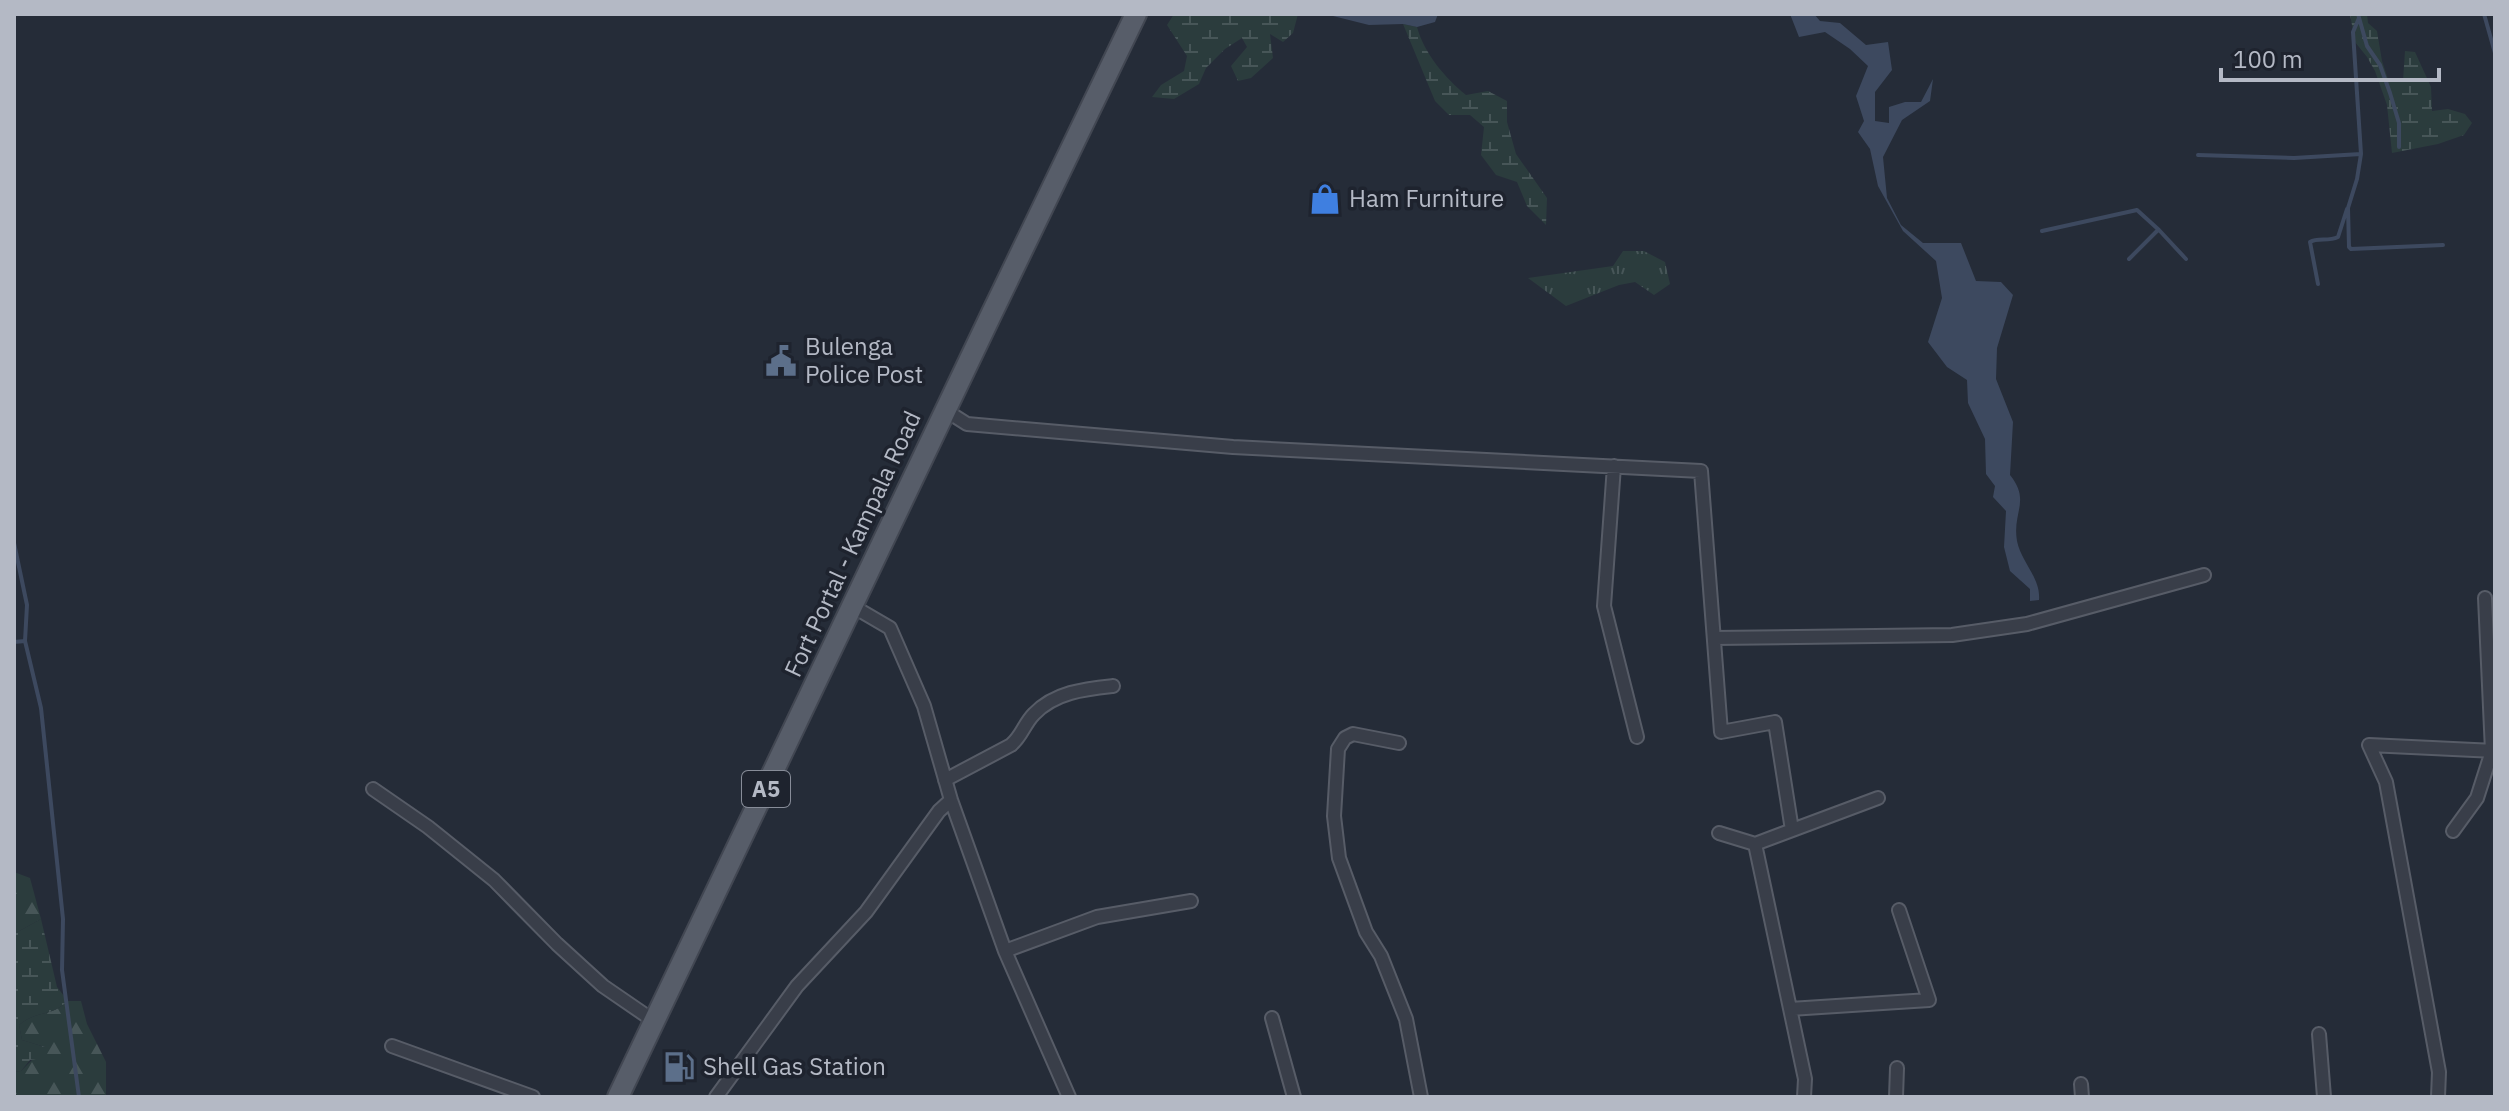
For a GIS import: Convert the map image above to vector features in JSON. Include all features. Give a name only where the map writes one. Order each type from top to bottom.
[{"type":"main road","name":"Fort Portal - Kampala Road","points":[[618,1097],[1136,14]]},
{"type":"street","points":[[945,410],[967,424],[1233,447],[1701,471],[1721,732],[1775,722],[1792,830]]},
{"type":"street","points":[[1614,466],[1604,606],[1637,737]]},
{"type":"street","points":[[1714,638],[1952,635],[2027,624],[2204,575]]},
{"type":"street","points":[[2453,831],[2477,798],[2494,751],[2485,598]]},
{"type":"street","points":[[854,607],[890,628],[924,706],[951,800],[1005,951],[1069,1097]]},
{"type":"street","points":[[945,780],[1011,745],[1019,738],[1031,717],[1053,699],[1077,690],[1113,686]]},
{"type":"street","points":[[1399,743],[1353,734],[1345,738],[1338,749],[1334,816],[1339,858],[1366,932],[1381,956],[1406,1019],[1421,1097]]},
{"type":"street","points":[[2438,1097],[2439,1072],[2386,782],[2369,745],[2494,751]]},
{"type":"street","points":[[373,789],[428,827],[494,880],[603,986],[654,1021]]},
{"type":"street","points":[[1719,833],[1755,844],[1878,798]]},
{"type":"street","points":[[716,1097],[797,986],[866,912],[939,811],[951,800]]},
{"type":"street","points":[[1755,844],[1805,1079],[1804,1097]]},
{"type":"street","points":[[1005,951],[1097,917],[1191,901]]},
{"type":"street","points":[[1790,1009],[1929,1000],[1899,910]]},
{"type":"street","points":[[1272,1018],[1294,1097]]},
{"type":"street","points":[[2319,1034],[2324,1097]]},
{"type":"street","points":[[392,1046],[533,1097]]},
{"type":"street","points":[[1896,1097],[1897,1068]]},
{"type":"green space","points":[[1174,14],[1298,14],[1293,33],[1283,42],[1270,34],[1273,58],[1251,78],[1238,81],[1231,66],[1247,47],[1242,38],[1225,49],[1206,68],[1199,84],[1174,99],[1152,97],[1161,85],[1184,71],[1187,56],[1167,25]]},
{"type":"green space","points":[[2350,14],[2367,14],[2368,23],[2377,31],[2389,82],[2403,81],[2405,51],[2415,52],[2431,87],[2432,111],[2448,109],[2465,114],[2472,123],[2464,135],[2438,144],[2392,153],[2387,105],[2375,71],[2355,42]]},
{"type":"green space","points":[[1403,24],[1417,27],[1436,64],[1466,95],[1488,91],[1507,101],[1507,122],[1516,154],[1547,198],[1546,225],[1527,206],[1517,182],[1496,175],[1481,155],[1484,127],[1470,115],[1449,115],[1435,101]]},
{"type":"green space","points":[[1623,251],[1644,251],[1665,262],[1670,284],[1654,295],[1635,282],[1619,285],[1566,306],[1528,278],[1613,266]]},
{"type":"green space","points":[[14,872],[30,878],[41,919],[14,934]]},
{"type":"green space","points":[[41,919],[57,987],[68,1001],[19,1025],[22,1040],[45,1047],[42,1058],[30,1060],[21,1071],[14,1072],[14,934]]},
{"type":"green space","points":[[68,1001],[81,1001],[87,1024],[106,1062],[106,1097],[14,1097],[14,1072],[21,1071],[45,1047],[22,1040],[19,1025]]},
{"type":"water","points":[[1325,14],[1438,14],[1435,22],[1417,27],[1403,24],[1369,25]]},
{"type":"water","points":[[1790,14],[1814,14],[1820,21],[1840,23],[1866,45],[1888,42],[1892,70],[1875,92],[1875,121],[1889,123],[1889,107],[1905,102],[1921,102],[1933,79],[1930,101],[1902,120],[1883,157],[1887,198],[1901,225],[1923,243],[1961,243],[1976,281],[2001,282],[2013,295],[1997,348],[1996,379],[2013,422],[2010,475],[2020,500],[2017,541],[2037,584],[2039,600],[2030,601],[2030,589],[2010,571],[2004,547],[2006,511],[1993,497],[1995,486],[1986,474],[1985,439],[1968,403],[1967,380],[1947,367],[1928,342],[1942,298],[1936,261],[1903,231],[1878,186],[1870,149],[1858,132],[1864,121],[1856,96],[1868,66],[1825,32],[1799,37]]},
{"type":"waterway","points":[[2358,14],[2367,46],[2380,65],[2390,93],[2399,123],[2399,147]]},
{"type":"waterway","points":[[2484,14],[2495,53]]},
{"type":"waterway","points":[[2359,18],[2353,32],[2361,154],[2348,208],[2349,247],[2443,245]]},
{"type":"waterway","points":[[2198,155],[2294,158],[2361,154]]},
{"type":"waterway","points":[[2318,284],[2310,242],[2338,237],[2347,209]]},
{"type":"waterway","points":[[2042,231],[2137,210],[2186,259]]},
{"type":"waterway","points":[[2129,259],[2158,230]]},
{"type":"waterway","points":[[14,543],[27,605],[25,641],[41,708],[63,919],[62,970],[79,1097]]},
{"type":"waterway","points":[[14,642],[25,641]]},
{"type":"place","name":"Ham Furniture","points":[[1325,199]]},
{"type":"place","name":"Bulenga Police Post","points":[[781,361]]},
{"type":"place","name":"Shell Gas Station","points":[[679,1067]]}]
